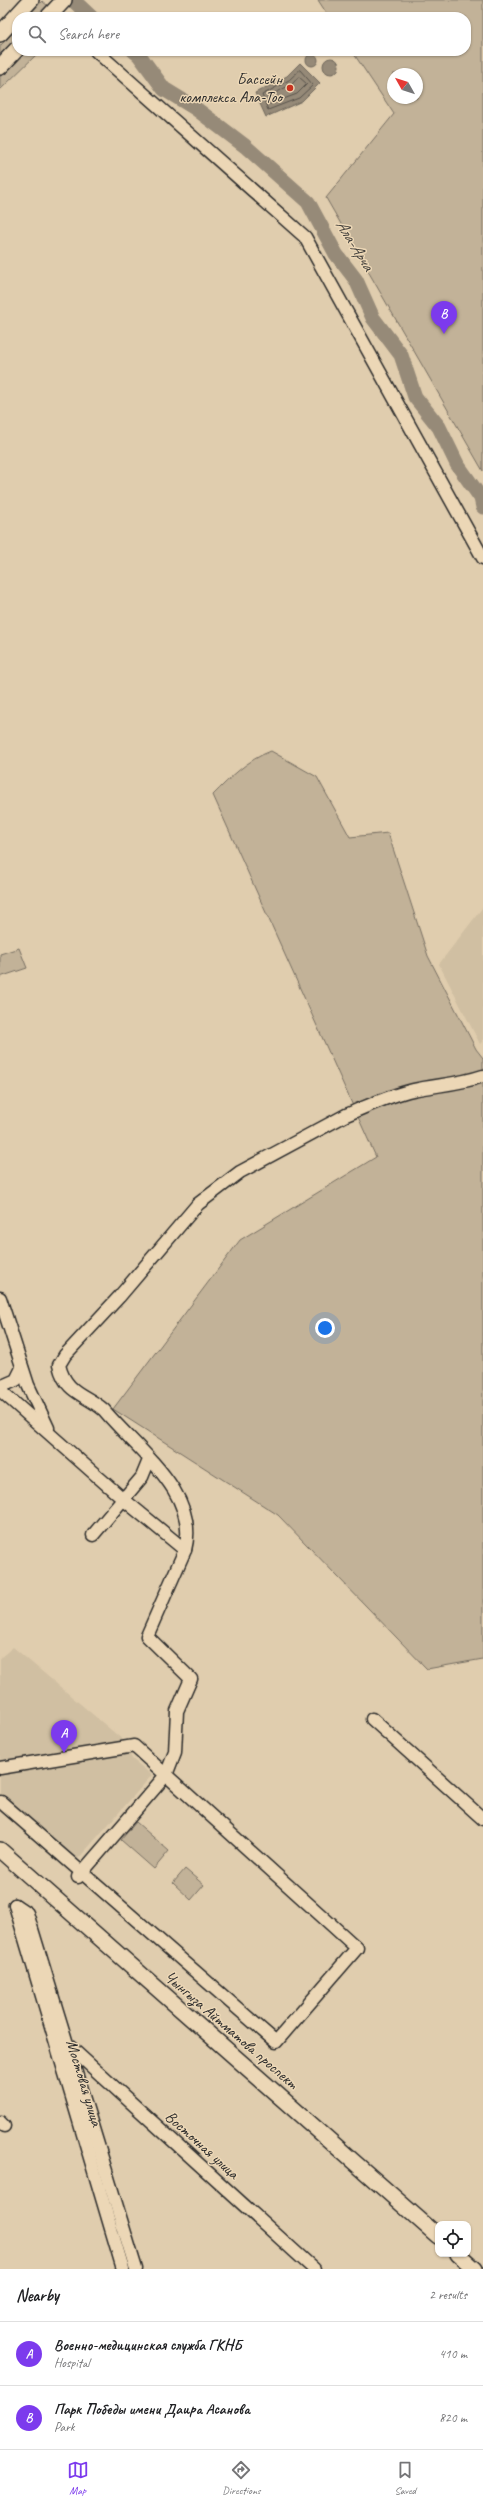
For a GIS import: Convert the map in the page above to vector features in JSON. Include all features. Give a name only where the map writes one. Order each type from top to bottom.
[{"type":"main road","points":[[20,12],[31,0]]},
{"type":"main road","points":[[52,12],[64,0]]},
{"type":"main road","points":[[0,34],[12,21]]},
{"type":"main road","points":[[0,67],[12,54]]},
{"type":"main road","name":"Чынгыза Айтматова проспект","points":[[0,1850],[435,2233]]},
{"type":"main road","points":[[461,2257],[475,2269]]},
{"type":"street","points":[[102,56],[305,237],[483,558]]},
{"type":"street","points":[[80,1874],[166,1775],[175,1752],[178,1711],[191,1679],[147,1636],[185,1550],[189,1535],[186,1514],[175,1488],[104,1410],[92,1400],[68,1387],[62,1376],[59,1365],[66,1355],[119,1297],[198,1204],[240,1172],[346,1115],[362,1108],[412,1090],[467,1082],[483,1076]]},
{"type":"street","points":[[0,1298],[33,1400],[54,1438]]},
{"type":"street","points":[[22,1368],[16,1380],[0,1388],[123,1499],[185,1550]]},
{"type":"street","points":[[93,1535],[142,1477],[149,1460]]},
{"type":"street","points":[[372,1719],[483,1818]]},
{"type":"street","points":[[0,1768],[134,1746],[357,1948],[276,2042],[80,1874],[1,1802]]},
{"type":"street","name":"Мостовая улица","points":[[68,2045],[27,1913],[19,1908],[123,2269]]},
{"type":"street","points":[[68,2045],[136,2269]]},
{"type":"street","name":"Восточная улица","points":[[68,2045],[314,2269]]},
{"type":"shaded area","points":[[318,0],[483,0],[483,471],[326,198],[394,114],[387,104],[423,104],[423,68],[387,68],[387,104],[355,56],[471,56],[471,12],[326,12]]},
{"type":"shaded area","points":[[42,1],[48,6],[42,12],[32,12]]},
{"type":"shaded area","points":[[12,33],[12,42],[0,54],[0,46]]},
{"type":"shaded area","points":[[20,56],[35,56],[0,90],[0,77]]},
{"type":"shaded area","points":[[271,751],[317,777],[350,837],[388,833],[428,956],[476,1049],[483,1058],[483,1659],[427,1669],[278,1515],[113,1409],[240,1240],[376,1157],[213,795],[247,764]]},
{"type":"shaded area","points":[[483,907],[483,1041],[480,1044],[439,964]]},
{"type":"shaded area","points":[[19,948],[27,968],[0,977],[0,954]]},
{"type":"shaded area","points":[[13,1647],[123,1740],[132,1759],[152,1775],[77,1860],[0,1793],[0,1658]]},
{"type":"shaded area","points":[[136,1822],[169,1851],[154,1869],[121,1840]]},
{"type":"shaded area","points":[[185,1869],[204,1885],[191,1900],[173,1883]]},
{"type":"water","points":[[308,56],[316,56],[318,58],[318,62],[314,66],[310,66],[306,62],[306,58]]},
{"type":"water","points":[[331,58],[338,63],[339,66],[334,73],[331,74],[324,69],[323,66],[328,59]]},
{"type":"water","name":"Бассейн комплекса Ала-Тоо","points":[[300,63],[320,83],[302,101],[266,117],[255,93],[287,76]]},
{"type":"waterway","name":"Ала-Арча","points":[[73,0],[86,12]]},
{"type":"waterway","name":"Ала-Арча","points":[[140,56],[164,89],[195,108],[245,146],[308,202],[336,254],[356,280],[373,318],[401,355],[415,397],[439,427],[457,464],[481,498],[483,507]]},
{"type":"place","name":"Бассейн комплекса Ала-Тоо","points":[[290,88]]},
{"type":"place","name":"Парк Победы имени Даира Асанова","points":[[444,334]]},
{"type":"place","name":"Военно-медицинская служба ГКНБ","points":[[64,1753]]}]
